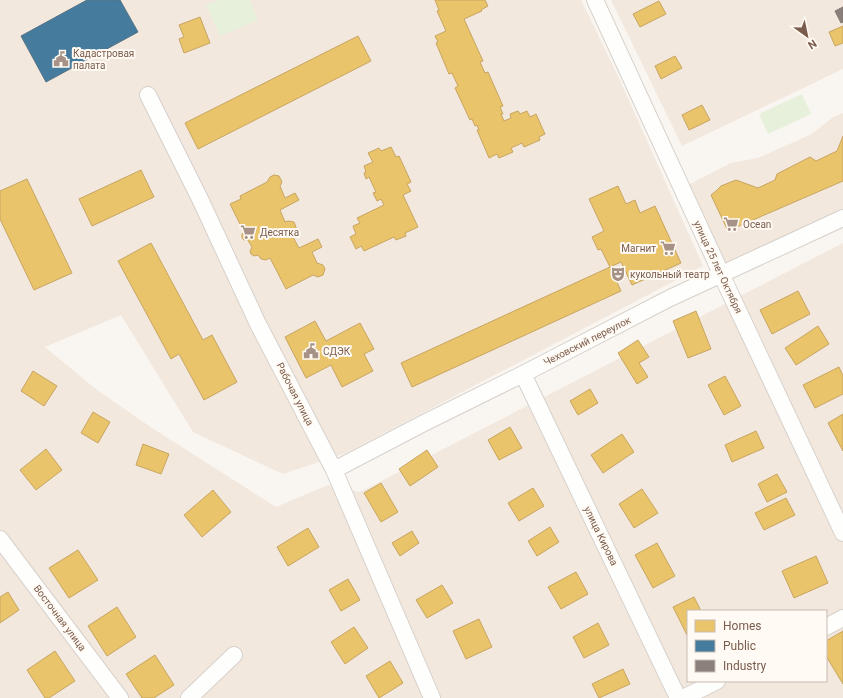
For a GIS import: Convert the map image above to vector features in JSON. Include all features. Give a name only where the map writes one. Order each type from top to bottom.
[{"type":"street","name":"улица 25 лет Октября","points":[[595,0],[721,274],[843,533]]},
{"type":"street","name":"Рабочая улица","points":[[148,95],[200,199],[258,324],[334,470],[432,698]]},
{"type":"street","name":"Чеховский переулок","points":[[334,470],[670,298],[843,218]]},
{"type":"street","name":"улица Кирова","points":[[523,374],[678,698]]},
{"type":"street","name":"Восточная улица","points":[[0,539],[120,698]]},
{"type":"street","points":[[827,626],[843,618]]},
{"type":"street","points":[[189,698],[234,655]]},
{"type":"street","points":[[683,698],[715,682]]},
{"type":"shaded area","points":[[0,0],[581,0],[618,76],[703,266],[346,453],[283,474],[193,432],[121,315],[45,347],[97,390],[152,428],[276,507],[328,485],[360,492],[843,243],[843,698],[0,698]]},
{"type":"shaded area","points":[[611,0],[843,0],[843,69],[682,146]]},
{"type":"shaded area","points":[[843,113],[843,218],[721,274],[682,188],[731,163],[758,158],[812,134],[833,117]]},
{"type":"green space","points":[[219,0],[250,0],[258,20],[220,36],[206,5]]},
{"type":"green space","points":[[802,94],[811,114],[768,134],[759,114]]},
{"type":"building: Homes","points":[[435,0],[485,0],[488,6],[481,10],[482,11],[464,19],[483,61],[480,62],[485,73],[488,72],[503,106],[500,107],[504,121],[511,118],[510,114],[518,111],[520,114],[527,111],[530,117],[536,114],[545,134],[539,137],[540,140],[524,147],[522,143],[511,148],[513,152],[499,158],[497,154],[489,158],[477,130],[479,130],[477,125],[475,126],[472,119],[470,120],[455,88],[458,86],[452,73],[449,74],[436,43],[438,42],[435,36],[446,31],[437,11],[439,10]]},
{"type":"building: Homes","points":[[659,1],[666,14],[640,27],[633,14]]},
{"type":"building: Homes","points":[[200,17],[210,43],[184,53],[179,39],[184,37],[179,25]]},
{"type":"building: Homes","points":[[843,26],[843,43],[835,46],[829,32]]},
{"type":"building: Homes","points":[[358,36],[371,61],[198,149],[185,123]]},
{"type":"building: Homes","points":[[675,56],[682,68],[661,79],[655,66]]},
{"type":"building: Homes","points":[[702,105],[710,120],[689,130],[682,115]]},
{"type":"building: Homes","points":[[843,136],[843,181],[732,229],[727,229],[711,195],[721,186],[736,180],[758,188],[775,180],[777,174],[810,157],[816,161],[837,151]]},
{"type":"building: Homes","points":[[391,147],[396,157],[399,156],[411,182],[407,184],[411,191],[403,195],[418,227],[405,233],[406,236],[396,240],[394,237],[364,251],[361,246],[356,249],[350,237],[356,234],[353,226],[360,223],[357,218],[384,205],[381,199],[377,201],[373,193],[376,192],[369,177],[366,179],[364,173],[366,172],[364,166],[373,162],[368,153],[379,148],[381,151]]},
{"type":"building: Homes","points":[[141,170],[154,197],[92,226],[79,199]]},
{"type":"building: Homes","points":[[274,175],[279,176],[282,182],[280,186],[285,198],[295,193],[299,200],[280,210],[285,222],[294,222],[297,230],[293,237],[299,248],[318,239],[322,247],[312,252],[317,263],[323,265],[325,269],[323,275],[318,277],[313,275],[286,289],[270,258],[266,260],[261,259],[258,255],[254,256],[251,254],[250,251],[252,247],[247,239],[244,240],[242,238],[242,234],[244,232],[230,204],[241,199],[240,196],[267,182],[270,177]]},
{"type":"building: Homes","points":[[27,179],[72,273],[34,290],[0,219],[0,191]]},
{"type":"building: Homes","points":[[618,186],[626,204],[635,200],[640,213],[655,206],[681,263],[632,285],[621,262],[610,267],[601,249],[598,250],[592,237],[604,231],[589,199]]},
{"type":"building: Homes","points":[[151,243],[203,340],[212,335],[237,382],[204,400],[179,354],[171,359],[118,261]]},
{"type":"building: Homes","points":[[610,267],[621,291],[412,387],[401,363]]},
{"type":"building: Homes","points":[[798,291],[810,314],[772,334],[760,310]]},
{"type":"building: Homes","points":[[696,311],[711,349],[688,358],[673,321]]},
{"type":"building: Homes","points":[[315,321],[326,341],[360,323],[374,349],[364,354],[373,371],[342,387],[331,365],[306,378],[285,337]]},
{"type":"building: Homes","points":[[818,326],[829,344],[796,365],[785,348]]},
{"type":"building: Homes","points":[[638,340],[649,357],[639,363],[648,377],[637,384],[618,353]]},
{"type":"building: Homes","points":[[839,367],[843,376],[843,394],[815,408],[803,385]]},
{"type":"building: Homes","points":[[33,371],[57,386],[44,406],[21,391]]},
{"type":"building: Homes","points":[[725,376],[741,406],[724,415],[708,385]]},
{"type":"building: Homes","points":[[590,389],[598,403],[578,415],[570,401]]},
{"type":"building: Homes","points":[[93,412],[110,422],[98,443],[81,433]]},
{"type":"building: Homes","points":[[843,414],[843,451],[828,423]]},
{"type":"building: Homes","points":[[510,427],[522,448],[499,460],[488,440]]},
{"type":"building: Homes","points":[[756,431],[764,448],[732,462],[725,445]]},
{"type":"building: Homes","points":[[622,434],[634,452],[603,473],[591,455]]},
{"type":"building: Homes","points":[[143,444],[169,454],[161,474],[136,465]]},
{"type":"building: Homes","points":[[46,449],[62,470],[36,490],[20,470]]},
{"type":"building: Homes","points":[[427,450],[438,467],[410,486],[399,469]]},
{"type":"building: Homes","points":[[777,474],[787,492],[767,502],[758,484]]},
{"type":"building: Homes","points":[[381,483],[398,512],[381,522],[364,493]]},
{"type":"building: Homes","points":[[533,488],[544,506],[519,521],[508,503]]},
{"type":"building: Homes","points":[[642,489],[658,513],[634,528],[619,504]]},
{"type":"building: Homes","points":[[213,490],[231,512],[202,537],[184,515]]},
{"type":"building: Homes","points":[[786,498],[795,515],[764,530],[755,513]]},
{"type":"building: Homes","points":[[550,527],[559,542],[537,556],[528,541]]},
{"type":"building: Homes","points":[[308,528],[319,547],[288,566],[277,547]]},
{"type":"building: Homes","points":[[412,531],[419,543],[400,556],[392,543]]},
{"type":"building: Homes","points":[[657,543],[675,576],[653,588],[635,555]]},
{"type":"building: Homes","points":[[78,550],[98,580],[69,598],[49,568]]},
{"type":"building: Homes","points":[[816,556],[828,583],[794,598],[782,571]]},
{"type":"building: Homes","points":[[576,572],[588,594],[561,609],[548,587]]},
{"type":"building: Homes","points":[[348,579],[360,600],[341,611],[329,590]]},
{"type":"building: Homes","points":[[442,585],[453,603],[427,618],[416,600]]},
{"type":"building: Homes","points":[[8,592],[19,610],[0,623],[0,597]]},
{"type":"building: Homes","points":[[694,597],[700,610],[687,610],[687,635],[673,607]]},
{"type":"building: Homes","points":[[117,607],[136,637],[107,656],[88,626]]},
{"type":"building: Homes","points":[[479,619],[492,647],[466,659],[453,631]]},
{"type":"building: Homes","points":[[598,623],[609,645],[584,658],[573,637]]},
{"type":"building: Homes","points":[[354,627],[368,648],[345,664],[331,642]]},
{"type":"building: Homes","points":[[843,631],[843,684],[827,658],[827,640]]},
{"type":"building: Homes","points":[[55,651],[75,681],[49,698],[45,698],[27,670]]},
{"type":"building: Homes","points":[[155,655],[174,685],[154,698],[142,698],[126,674]]},
{"type":"building: Homes","points":[[390,661],[403,683],[379,698],[366,676]]},
{"type":"building: Homes","points":[[623,669],[630,684],[599,698],[592,684]]},
{"type":"building: Public","name":"Кадастровая палата","points":[[87,0],[120,0],[138,32],[46,82],[21,36]]},
{"type":"building: Industry","points":[[843,7],[843,22],[841,23],[835,11]]},
{"type":"place","name":"Кадастровая палата","points":[[61,59]]},
{"type":"place","name":"Ocean","points":[[731,224]]},
{"type":"place","name":"Десятка","points":[[248,232]]},
{"type":"place","name":"Магнит","points":[[668,248]]},
{"type":"place","name":"кукольный театр","points":[[618,274]]},
{"type":"place","name":"СДЭК","points":[[311,351]]}]
